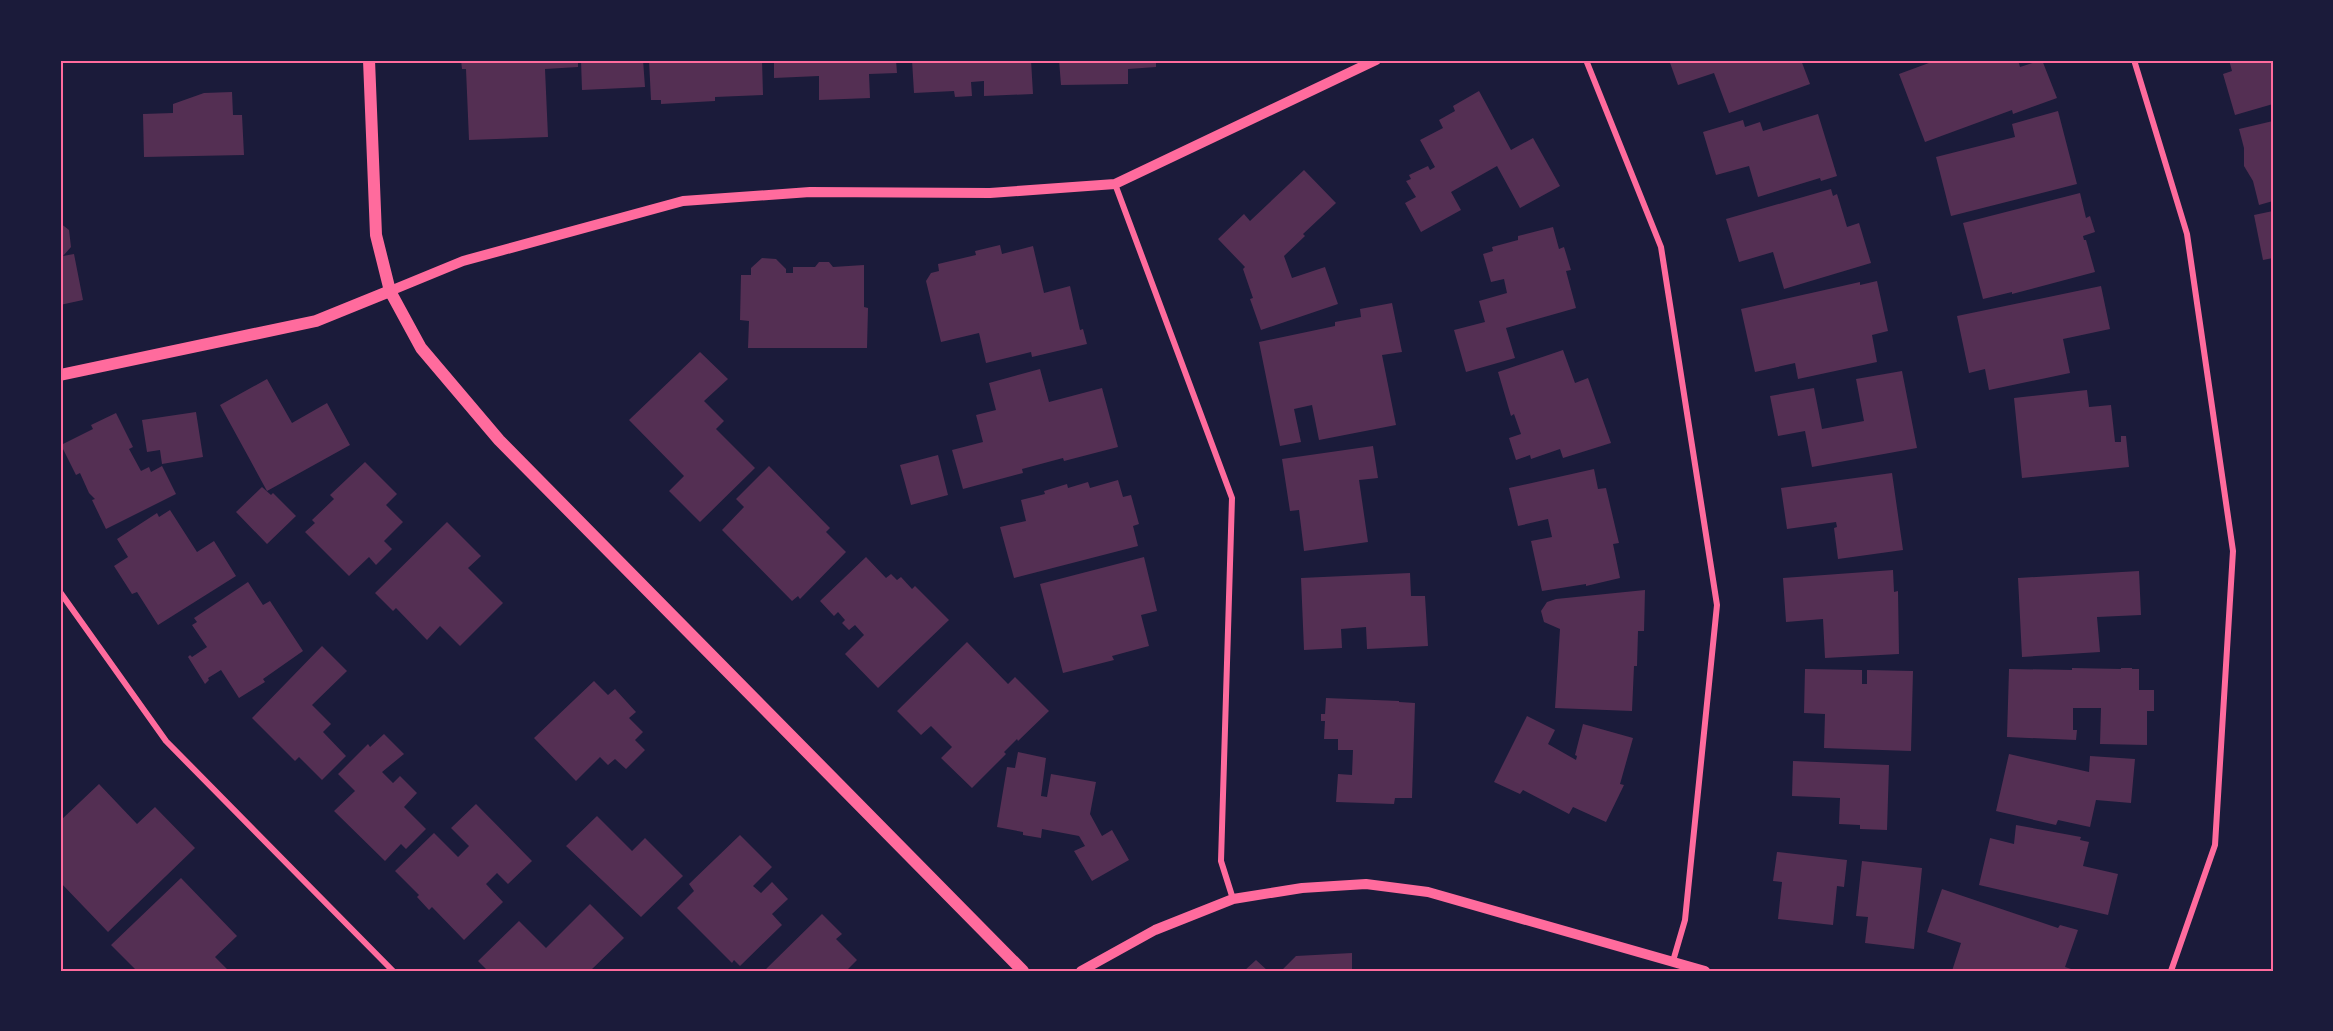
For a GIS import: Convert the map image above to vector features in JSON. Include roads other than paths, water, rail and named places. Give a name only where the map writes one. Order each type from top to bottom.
[{"type":"main road","points":[[369,60],[376,235],[390,291],[421,348],[499,440],[1023,971]]},
{"type":"main road","points":[[60,375],[316,321],[390,291]]},
{"type":"street","points":[[390,291],[463,261],[683,201],[810,192],[990,193],[1114,184],[1376,60]]},
{"type":"street","points":[[1586,60],[1661,247],[1717,605],[1685,920],[1674,962]]},
{"type":"street","points":[[2134,60],[2187,234],[2233,551],[2215,845],[2171,971]]},
{"type":"street","points":[[1114,184],[1232,498],[1221,861],[1233,899]]},
{"type":"street","points":[[60,592],[166,741],[393,971]]},
{"type":"street","points":[[1081,971],[1155,930],[1233,899],[1302,888],[1366,884],[1428,892],[1705,971]]}]
